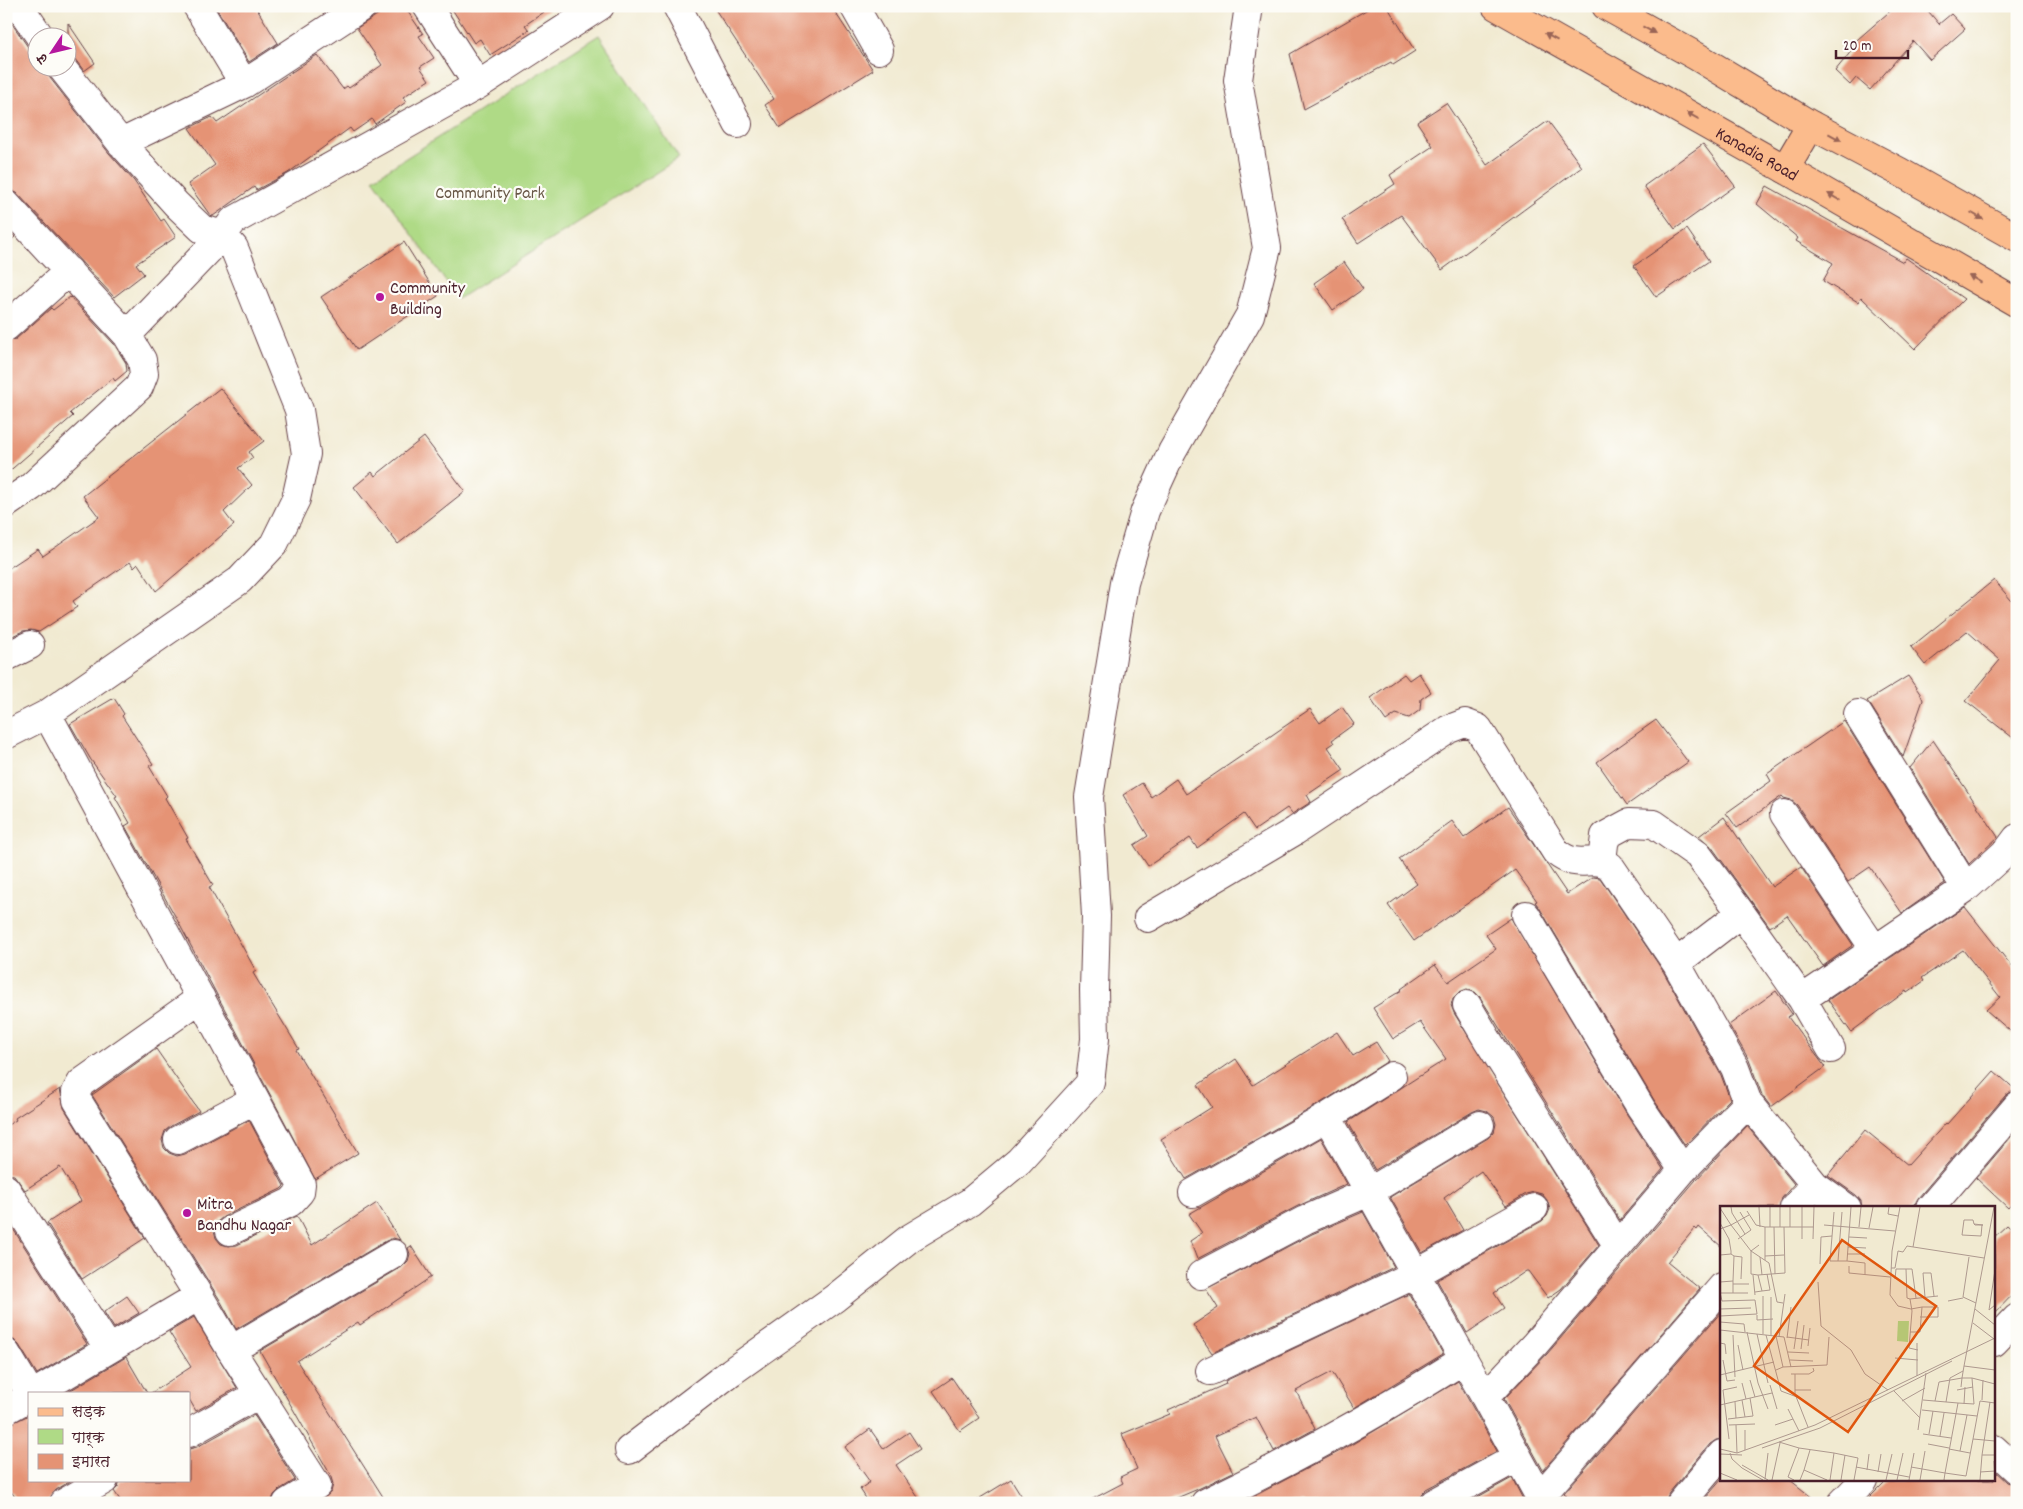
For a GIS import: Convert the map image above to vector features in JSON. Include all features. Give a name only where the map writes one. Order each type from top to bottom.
[{"type":"main road","name":"Kanadia Road","points":[[1496,6],[1785,169],[2017,303]]},
{"type":"main road","points":[[1606,6],[1696,56],[1811,125],[1900,172],[2017,238]]},
{"type":"main road","points":[[1785,169],[1811,125]]},
{"type":"street","points":[[20,6],[34,28]]},
{"type":"street","points":[[197,6],[244,84]]},
{"type":"street","points":[[121,143],[244,84],[363,6]]},
{"type":"street","points":[[426,6],[478,85]]},
{"type":"street","points":[[677,6],[738,124]]},
{"type":"street","points":[[854,6],[879,50]]},
{"type":"street","points":[[629,1450],[731,1372],[835,1298],[910,1238],[970,1202],[1018,1161],[1090,1083],[1095,1039],[1096,916],[1089,798],[1124,583],[1145,511],[1172,452],[1250,315],[1267,248],[1238,80],[1249,6]]},
{"type":"street","points":[[127,335],[223,235],[233,221],[478,85],[594,8]]},
{"type":"street","points":[[6,735],[46,714],[240,580],[274,544],[296,499],[306,454],[299,410],[234,248],[223,235],[202,229],[176,204],[121,143],[70,78]]},
{"type":"street","points":[[6,204],[127,335],[142,360],[144,374],[140,387],[31,487],[6,504]]},
{"type":"street","points":[[6,327],[68,271]]},
{"type":"street","points":[[6,657],[30,645]]},
{"type":"street","points":[[46,714],[301,1184],[300,1192],[291,1202],[230,1231]]},
{"type":"street","points":[[1858,714],[1966,888]]},
{"type":"street","points":[[1148,918],[1295,831],[1449,729],[1464,723],[1478,728],[1556,852],[1565,860],[1573,863],[1602,861],[1610,866],[1676,963],[1735,1068],[1748,1103],[1815,1185],[1844,1206]]},
{"type":"street","points":[[1784,814],[1875,950]]},
{"type":"street","points":[[1602,861],[1605,836],[1629,823],[1654,824],[1698,855],[1742,913],[1802,999],[1831,1049]]},
{"type":"street","points":[[1802,999],[1966,888],[2008,850],[2017,838]]},
{"type":"street","points":[[1676,963],[1742,913]]},
{"type":"street","points":[[1526,915],[1641,1108],[1683,1170]]},
{"type":"street","points":[[200,998],[81,1083],[76,1092],[76,1100],[323,1494],[287,1503]]},
{"type":"street","points":[[1468,1005],[1487,1039],[1618,1246]]},
{"type":"street","points":[[1193,1193],[1326,1117],[1392,1076]]},
{"type":"street","points":[[178,1140],[254,1100]]},
{"type":"street","points":[[1485,1397],[1535,1344],[1683,1170],[1748,1103]]},
{"type":"street","points":[[1932,1206],[2017,1106]]},
{"type":"street","points":[[1326,1117],[1542,1500],[1720,1289]]},
{"type":"street","points":[[1201,1276],[1305,1220],[1369,1192],[1480,1126]]},
{"type":"street","points":[[1796,1206],[1815,1185]]},
{"type":"street","points":[[6,1189],[110,1349]]},
{"type":"street","points":[[1210,1371],[1416,1274],[1534,1208]]},
{"type":"street","points":[[231,1350],[394,1254]]},
{"type":"street","points":[[37,1392],[199,1296]]},
{"type":"street","points":[[1996,1340],[2017,1318]]},
{"type":"street","points":[[6,1353],[29,1392]]},
{"type":"street","points":[[1205,1503],[1270,1472],[1394,1404],[1463,1360]]},
{"type":"street","points":[[190,1432],[259,1394]]},
{"type":"street","points":[[6,1410],[28,1397]]},
{"type":"street","points":[[1996,1451],[2017,1470]]},
{"type":"street","points":[[1681,1503],[1720,1456]]},
{"type":"street","points":[[1434,1503],[1518,1457]]},
{"type":"street","points":[[64,1503],[101,1482]]},
{"type":"street","points":[[1842,1503],[1862,1482]]},
{"type":"green space","name":"Community Park","points":[[599,35],[679,158],[458,299],[373,179]]},
{"type":"building","points":[[215,6],[255,6],[278,43],[249,62]]},
{"type":"building","points":[[391,6],[404,6],[423,34],[419,36],[434,58],[420,67],[429,80],[403,97],[406,102],[375,124],[372,119],[353,132],[350,128],[288,173],[256,190],[254,187],[213,216],[210,215],[188,184],[215,165],[189,128],[212,117],[217,123],[317,55],[343,89],[347,86],[349,88],[382,65],[357,28]]},
{"type":"building","points":[[450,6],[553,6],[525,25],[529,30],[490,55],[480,39],[474,43]]},
{"type":"building","points":[[713,6],[831,6],[873,70],[780,128],[765,105],[774,99]]},
{"type":"building","points":[[1373,6],[1387,6],[1415,51],[1393,65],[1391,62],[1304,109],[1290,54]]},
{"type":"building","points":[[1896,6],[1924,6],[1939,24],[1951,14],[1965,29],[1930,60],[1913,41],[1870,90],[1856,78],[1850,85],[1835,71],[1853,49],[1850,46]]},
{"type":"building","points":[[6,15],[28,47],[28,78],[50,78],[109,153],[134,181],[161,221],[164,219],[176,237],[136,264],[144,274],[114,297],[17,193],[6,189]]},
{"type":"building","points":[[78,38],[95,63],[84,71],[78,63]]},
{"type":"building","points":[[1446,103],[1487,165],[1548,121],[1582,167],[1442,270],[1401,215],[1358,243],[1342,219],[1395,184],[1390,175],[1433,146],[1417,122]]},
{"type":"building","points":[[1703,144],[1735,186],[1675,229],[1644,186]]},
{"type":"building","points":[[1767,186],[1903,262],[1906,258],[1964,299],[1915,349],[1861,297],[1858,302],[1823,281],[1833,263],[1796,241],[1798,238],[1757,204]]},
{"type":"building","points":[[6,227],[15,237],[6,244]]},
{"type":"building","points":[[1687,229],[1709,261],[1656,297],[1634,266]]},
{"type":"building","name":"Community Building","points":[[404,242],[438,296],[357,350],[321,297]]},
{"type":"building","points":[[1344,262],[1363,289],[1333,310],[1314,283]]},
{"type":"building","points":[[70,297],[114,344],[126,363],[127,371],[115,381],[113,378],[70,413],[73,416],[6,474],[6,342],[16,339],[51,308],[53,310]]},
{"type":"building","points":[[220,388],[264,441],[249,452],[253,458],[238,468],[252,485],[224,512],[234,525],[156,591],[138,564],[134,568],[130,562],[73,601],[77,607],[39,632],[23,631],[6,639],[6,570],[38,549],[43,556],[99,517],[83,496]]},
{"type":"building","points":[[424,437],[465,491],[398,544],[354,487],[372,472],[375,476]]},
{"type":"building","points":[[1994,580],[2017,607],[2017,741],[1966,701],[2000,660],[1967,631],[1925,665],[1911,647]]},
{"type":"building","points":[[1419,673],[1431,692],[1421,699],[1420,710],[1409,718],[1396,714],[1386,721],[1370,698],[1404,674],[1409,680]]},
{"type":"building","points":[[1908,676],[1923,700],[1903,757],[1867,701]]},
{"type":"building","points":[[114,698],[124,714],[122,716],[153,764],[149,766],[167,796],[165,798],[188,838],[186,839],[213,885],[209,887],[256,971],[253,973],[299,1049],[296,1050],[358,1153],[315,1179],[125,826],[130,823],[115,797],[117,796],[91,760],[70,724]]},
{"type":"building","points":[[1342,707],[1354,724],[1332,740],[1334,743],[1328,747],[1344,770],[1307,795],[1311,802],[1292,814],[1287,808],[1255,830],[1244,814],[1197,848],[1190,838],[1148,866],[1134,845],[1148,836],[1123,795],[1142,783],[1151,797],[1176,779],[1186,794],[1310,709],[1320,723]]},
{"type":"building","points":[[1656,720],[1688,762],[1627,805],[1597,762]]},
{"type":"building","points":[[1844,721],[1945,883],[1902,913],[1870,867],[1848,882],[1797,805],[1791,800],[1782,796],[1737,828],[1726,813],[1771,781],[1767,774]]},
{"type":"building","points":[[1933,740],[1998,837],[1969,864],[1910,768]]},
{"type":"building","points":[[1508,807],[1567,894],[1593,877],[1600,878],[1663,971],[1721,1075],[1730,1099],[1685,1145],[1654,1100],[1535,902],[1537,901],[1515,870],[1414,941],[1388,905],[1417,884],[1399,859],[1452,821],[1464,838]]},
{"type":"building","points":[[1724,817],[1772,887],[1801,867],[1853,945],[1823,966],[1787,915],[1770,927],[1711,846],[1699,836]]},
{"type":"building","points":[[1965,907],[2017,973],[2017,1037],[1986,1010],[2000,997],[1963,950],[1922,978],[1924,981],[1907,993],[1906,991],[1851,1032],[1828,1000]]},
{"type":"building","points":[[1511,918],[1628,1116],[1663,1169],[1620,1220],[1480,997],[1475,992],[1467,989],[1459,992],[1453,998],[1451,1005],[1454,1013],[1599,1245],[1561,1289],[1548,1298],[1528,1271],[1526,1271],[1494,1293],[1504,1308],[1467,1333],[1437,1280],[1542,1221],[1550,1209],[1547,1200],[1542,1194],[1534,1192],[1526,1194],[1506,1206],[1481,1171],[1444,1198],[1463,1230],[1422,1253],[1390,1197],[1488,1138],[1494,1132],[1496,1124],[1494,1117],[1487,1111],[1479,1109],[1472,1112],[1375,1170],[1348,1122],[1446,1059],[1420,1022],[1393,1039],[1373,1008],[1402,990],[1435,965],[1448,982],[1496,949],[1486,935]]},
{"type":"building","points":[[1776,991],[1792,1014],[1788,1017],[1825,1067],[1771,1107],[1762,1095],[1749,1060],[1729,1025]]},
{"type":"building","points":[[1337,1032],[1353,1056],[1376,1042],[1388,1061],[1319,1104],[1186,1179],[1161,1139],[1212,1107],[1198,1085],[1236,1059],[1253,1085]]},
{"type":"building","points":[[156,1049],[199,1111],[165,1131],[162,1140],[164,1148],[169,1153],[177,1156],[185,1154],[249,1120],[284,1186],[223,1217],[217,1222],[214,1230],[216,1238],[221,1244],[228,1246],[237,1245],[297,1216],[312,1245],[377,1203],[400,1240],[393,1238],[386,1241],[236,1329],[220,1300],[92,1095]]},
{"type":"building","points":[[1994,1071],[2017,1091],[2005,1096],[1918,1198],[1914,1206],[1862,1206],[1861,1201],[1856,1195],[1828,1175],[1865,1130],[1908,1165]]},
{"type":"building","points":[[60,1089],[64,1108],[145,1238],[82,1279],[47,1223],[81,1201],[60,1167],[25,1190],[14,1175],[6,1174],[6,1126],[16,1120],[15,1118]]},
{"type":"building","points":[[1747,1126],[1794,1184],[1782,1198],[1780,1206],[1720,1206],[1720,1245],[1699,1227],[1697,1230],[1695,1228],[1667,1262],[1700,1289],[1543,1470],[1504,1399],[1547,1354],[1695,1181]]},
{"type":"building","points":[[2017,1130],[2017,1198],[2008,1208],[1976,1178]]},
{"type":"building","points":[[1321,1138],[1347,1184],[1298,1206],[1197,1259],[1190,1241],[1202,1233],[1189,1214]]},
{"type":"building","points":[[1363,1212],[1394,1267],[1212,1353],[1193,1325],[1218,1308],[1206,1289],[1312,1234]]},
{"type":"building","points":[[6,1218],[87,1344],[37,1374],[19,1345],[14,1340],[6,1337]]},
{"type":"building","points":[[2007,1225],[2017,1234],[2017,1290],[1996,1312],[1996,1235]]},
{"type":"building","points":[[411,1246],[431,1277],[360,1325],[358,1322],[297,1361],[387,1503],[318,1503],[331,1492],[333,1484],[330,1474],[260,1351],[402,1267],[408,1261],[410,1254],[408,1248]]},
{"type":"building","points":[[1409,1294],[1443,1354],[1354,1408],[1332,1372],[1296,1391],[1315,1429],[1274,1451],[1256,1417],[1215,1436],[1233,1472],[1165,1503],[1085,1503],[1123,1483],[1120,1477],[1137,1469],[1122,1434],[1170,1414],[1168,1410],[1226,1384],[1225,1381]]},
{"type":"building","points":[[127,1296],[139,1313],[114,1328],[104,1312]]},
{"type":"building","points":[[1720,1313],[1720,1439],[1710,1444],[1669,1493],[1664,1503],[1576,1503],[1564,1493]]},
{"type":"building","points":[[194,1317],[237,1388],[196,1411],[190,1401],[190,1392],[153,1392],[191,1367],[169,1332]]},
{"type":"building","points":[[126,1357],[146,1392],[68,1392]]},
{"type":"building","points":[[952,1378],[979,1418],[960,1431],[933,1391]]},
{"type":"building","points":[[1458,1381],[1497,1451],[1426,1489],[1421,1494],[1418,1502],[1241,1503],[1344,1449]]},
{"type":"building","points":[[28,1415],[28,1482],[69,1482],[56,1490],[46,1503],[19,1503],[6,1484],[6,1426]]},
{"type":"building","points":[[254,1415],[295,1480],[279,1490],[274,1495],[271,1503],[122,1503],[114,1491],[119,1482],[190,1482],[190,1449],[197,1447]]},
{"type":"building","points":[[870,1429],[884,1449],[909,1432],[920,1449],[896,1465],[922,1503],[869,1503],[860,1489],[870,1482],[845,1447]]},
{"type":"building","points":[[1996,1472],[2007,1482],[2017,1485],[2017,1492],[2006,1503],[1864,1503],[1885,1482],[1996,1482]]},
{"type":"building","points":[[1512,1478],[1525,1503],[1467,1503]]},
{"type":"building","points":[[1011,1479],[1026,1503],[972,1503]]},
{"type":"building","points":[[1720,1481],[1793,1482],[1819,1503],[1711,1503],[1705,1499]]},
{"type":"place","name":"Community Building","points":[[380,297]]},
{"type":"place","name":"Mitra Bandhu Nagar","points":[[187,1213]]}]
